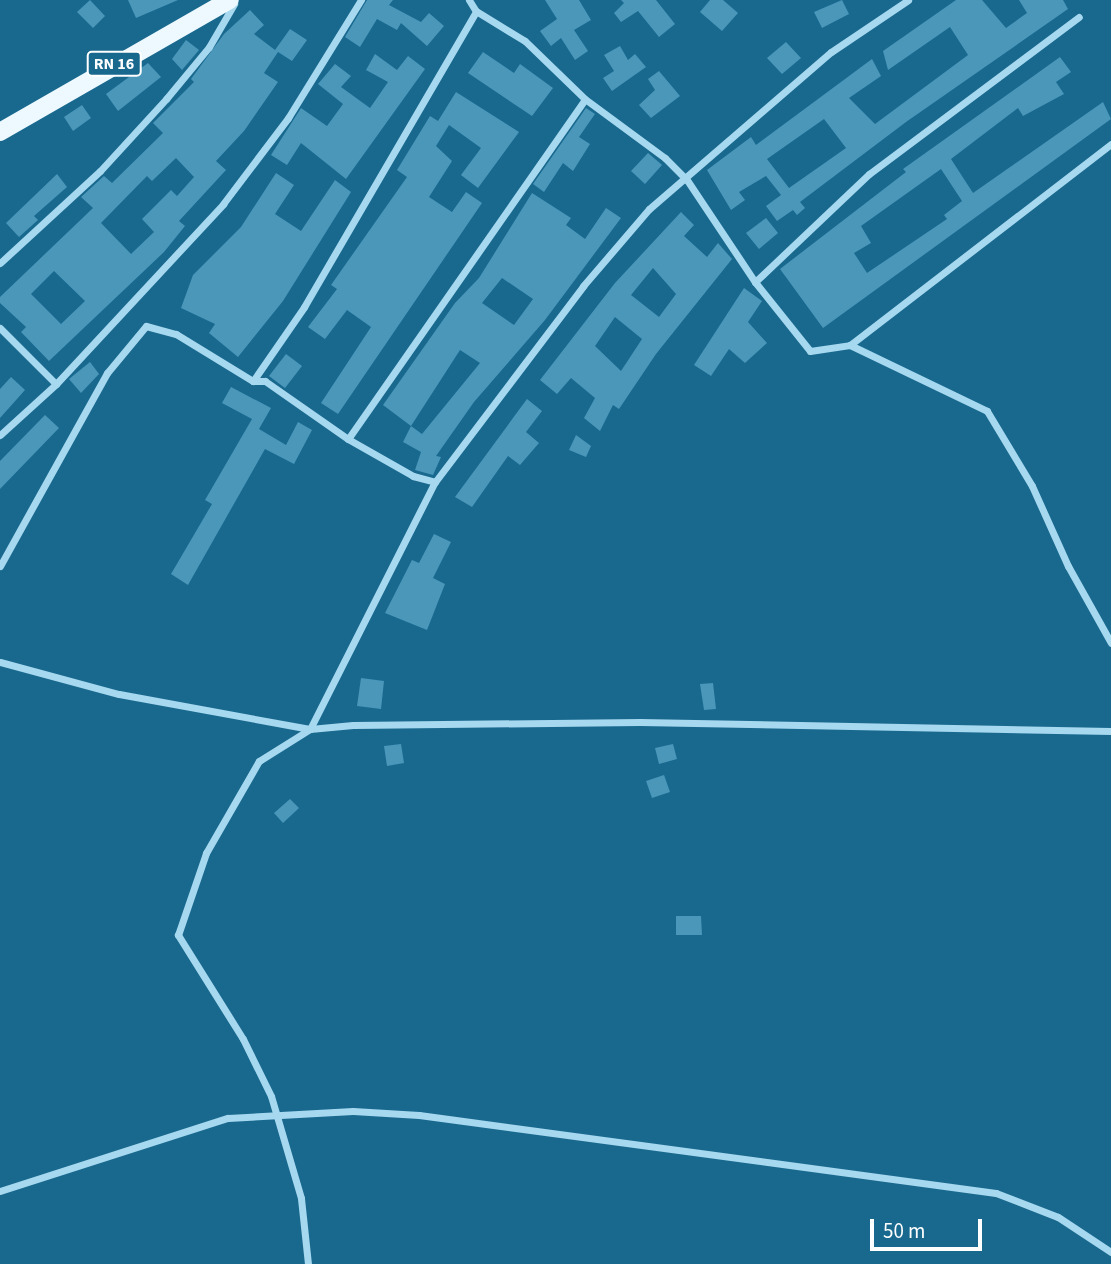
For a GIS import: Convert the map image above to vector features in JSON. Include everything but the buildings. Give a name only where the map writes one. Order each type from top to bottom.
[{"type":"main road","name":"RN 16","points":[[0,132],[230,0]]},
{"type":"street","points":[[0,263],[100,171],[166,99],[209,47],[236,0]]},
{"type":"street","points":[[0,435],[55,384],[223,204],[288,118],[361,0]]},
{"type":"street","points":[[469,0],[476,11],[526,41],[585,99],[665,158],[687,180],[755,282],[810,351],[850,345],[1111,144]]},
{"type":"street","points":[[308,1264],[301,1198],[261,1071],[178,935],[206,853],[259,761],[310,729],[435,482],[583,286],[649,209],[687,180],[831,52],[908,0]]},
{"type":"street","points":[[253,381],[304,307],[476,11]]},
{"type":"street","points":[[755,282],[869,174],[1080,17]]},
{"type":"street","points":[[348,439],[585,99]]},
{"type":"street","points":[[0,566],[107,373],[146,326],[176,334],[253,381],[265,381],[348,439],[413,476],[435,482]]},
{"type":"street","points":[[0,328],[55,384]]},
{"type":"street","points":[[850,345],[987,411],[1032,485],[1068,566],[1111,643]]},
{"type":"street","points":[[0,662],[119,694],[310,729],[401,723],[603,722],[1111,731]]},
{"type":"street","points":[[0,1191],[228,1118],[275,1113],[419,1115],[996,1193],[1058,1217],[1111,1252]]}]
